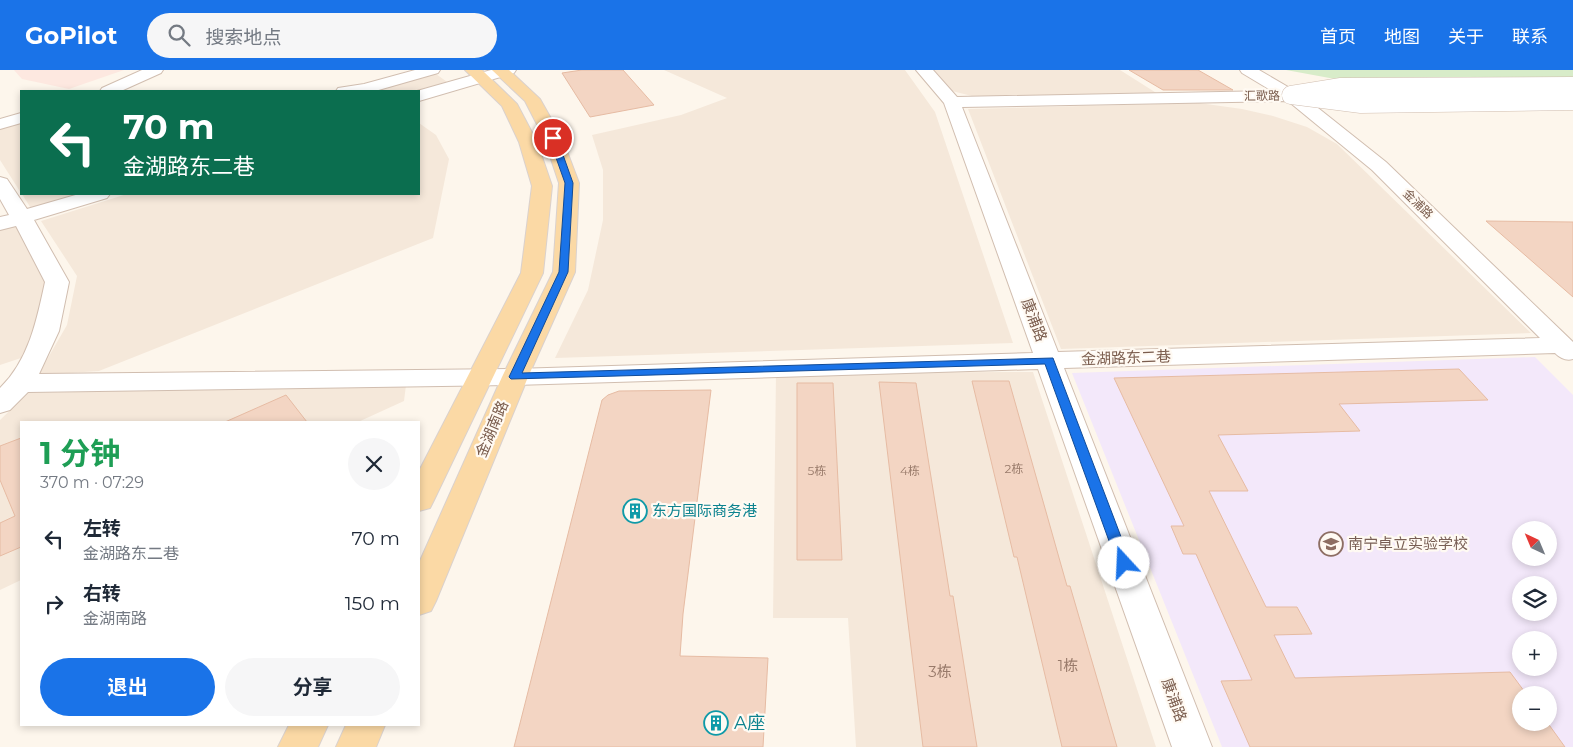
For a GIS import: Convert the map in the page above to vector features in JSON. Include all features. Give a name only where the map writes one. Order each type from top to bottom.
[{"type":"main road","points":[[420,498],[479,376],[532,273],[542,186],[528,142],[493,72]]},
{"type":"main road","name":"金湖南路","points":[[420,599],[514,377],[564,272],[569,183],[553,138],[532,99],[493,72]]},
{"type":"main road","points":[[298,747],[308,726]]},
{"type":"main road","points":[[356,747],[366,726]]},
{"type":"street","points":[[110,90],[155,70]]},
{"type":"street","points":[[354,90],[365,89],[432,70]]},
{"type":"street","name":"康浦路","points":[[924,70],[952,102],[1192,747]]},
{"type":"street","name":"金浦路","points":[[1248,70],[1291,96],[1380,166],[1568,351]]},
{"type":"street","points":[[420,96],[493,72]]},
{"type":"street","points":[[1291,96],[1341,87],[1573,86]]},
{"type":"street","name":"汇歌路","points":[[952,102],[1573,93]]},
{"type":"street","points":[[1291,96],[1361,104],[1573,101]]},
{"type":"street","points":[[0,124],[20,118]]},
{"type":"street","points":[[0,183],[11,221],[57,282],[47,331],[22,384],[0,404]]},
{"type":"street","points":[[11,221],[97,195]]},
{"type":"street","name":"金湖路东二巷","points":[[22,384],[514,377],[1049,360],[1568,351]]},
{"type":"shaded area","points":[[14,70],[124,70],[69,89],[22,79]]},
{"type":"shaded area","points":[[664,70],[905,70],[935,112],[1013,343],[555,358],[588,290],[603,220],[603,170],[592,135],[681,115],[727,98]]},
{"type":"shaded area","points":[[932,70],[1120,70],[1158,94],[980,98],[952,91]]},
{"type":"shaded area","points":[[436,74],[450,84],[420,91],[373,90]]},
{"type":"shaded area","points":[[1199,103],[1242,109],[1273,116],[1307,127],[1337,144],[1531,333],[1061,349],[968,109]]},
{"type":"shaded area","points":[[20,122],[20,191],[0,160],[0,128]]},
{"type":"shaded area","points":[[420,124],[436,135],[449,159],[433,238],[99,371],[38,375],[67,325],[77,276],[41,221],[124,195],[420,195]]},
{"type":"shaded area","points":[[23,195],[82,195],[32,210]]},
{"type":"shaded area","points":[[15,225],[46,284],[39,327],[24,357],[0,365],[0,229]]},
{"type":"shaded area","name":"南宁卓立实验学校","points":[[1535,357],[1573,395],[1573,747],[1222,747],[1072,373]]},
{"type":"shaded area","points":[[1033,372],[1156,747],[856,747],[848,618],[773,618],[776,373]]},
{"type":"shaded area","points":[[406,385],[404,401],[360,421],[20,421],[20,580],[0,590],[0,420],[28,393]]},
{"type":"green space","points":[[1286,70],[1573,70],[1573,81],[1346,81]]},
{"type":"building","points":[[582,70],[623,70],[654,105],[590,117],[562,73]]},
{"type":"building","points":[[1129,70],[1198,70],[1233,90],[1163,90]]},
{"type":"building","points":[[1486,221],[1573,222],[1573,297]]},
{"type":"building","points":[[1459,369],[1488,400],[1339,404],[1360,431],[1218,435],[1248,491],[1209,491],[1266,607],[1297,607],[1312,634],[1274,635],[1295,678],[1510,672],[1520,686],[1512,686],[1512,731],[1553,731],[1565,747],[1250,747],[1221,681],[1252,680],[1196,554],[1183,554],[1171,526],[1184,526],[1114,378]]},
{"type":"building","points":[[972,381],[1009,381],[1067,586],[1070,586],[1117,747],[1062,747],[1017,557],[1014,557]]},
{"type":"building","points":[[879,382],[916,383],[950,596],[953,596],[977,747],[923,747]]},
{"type":"building","points":[[797,383],[833,383],[842,560],[797,560]]},
{"type":"building","name":"东方国际商务港","points":[[711,390],[683,614],[680,656],[768,658],[763,747],[514,747],[602,400],[608,395],[619,391]]},
{"type":"building","points":[[286,395],[306,421],[227,421]]},
{"type":"building","points":[[20,438],[20,547],[0,556],[0,523],[15,516],[0,480],[0,446]]},
{"type":"place","name":"东方国际商务港","points":[[635,511]]},
{"type":"place","name":"南宁卓立实验学校","points":[[1331,544]]},
{"type":"place","name":"A座","points":[[716,723]]},
{"type":"route","points":[[553,138],[569,183],[564,272],[514,377],[1049,360],[1124,563]]}]
